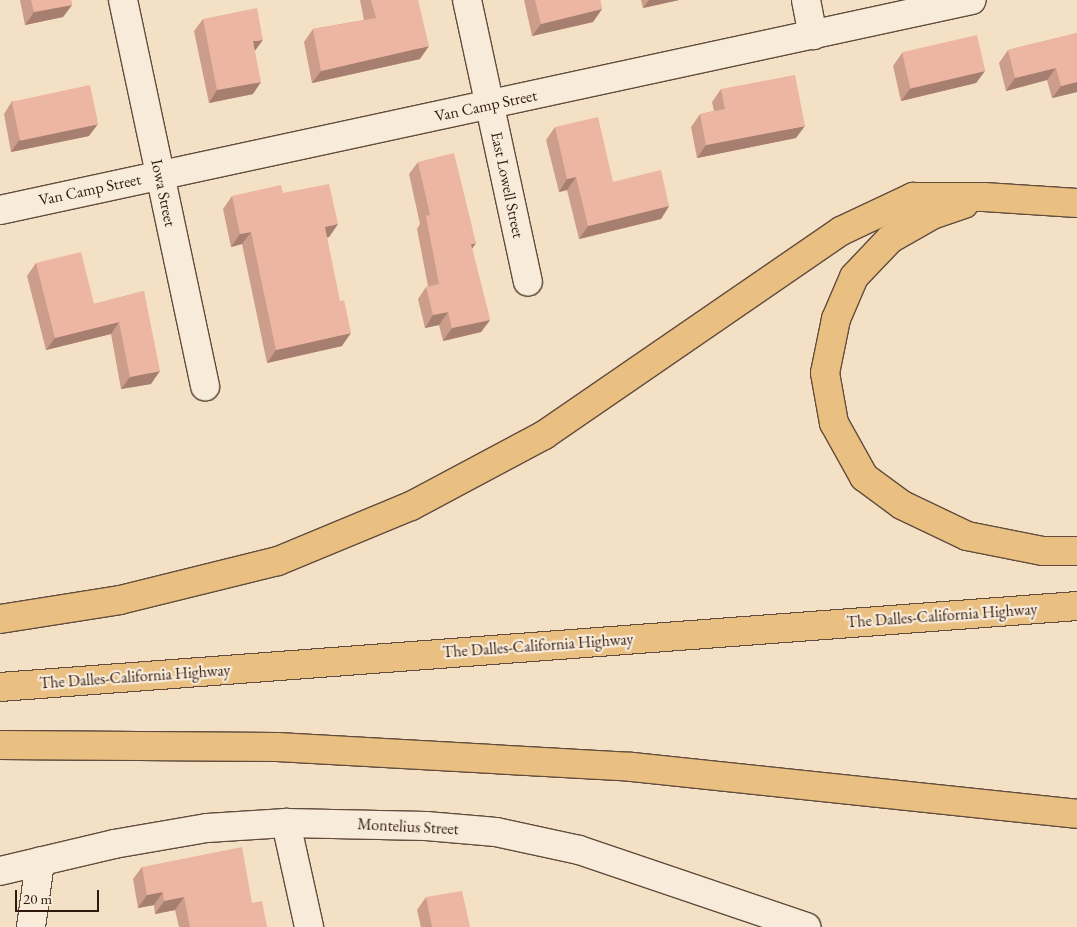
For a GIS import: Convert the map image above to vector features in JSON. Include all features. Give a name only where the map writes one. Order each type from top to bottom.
[{"type":"highway","points":[[0,619],[120,600],[278,561],[411,506],[544,435],[841,231],[913,197],[984,197],[1077,203]]},
{"type":"highway","points":[[984,197],[932,215],[890,239],[854,277],[836,319],[825,373],[834,423],[864,477],[902,504],[967,536],[1044,551],[1077,551]]},
{"type":"highway","name":"The Dalles-California Highway","points":[[0,687],[1077,606]]},
{"type":"highway","points":[[0,746],[277,747],[632,766],[1077,814]]},
{"type":"street","name":"Iowa Street","points":[[123,0],[205,386]]},
{"type":"street","name":"East Lowell Street","points":[[467,0],[528,281]]},
{"type":"street","points":[[806,0],[813,35]]},
{"type":"street","name":"Van Camp Street","points":[[0,210],[972,0]]},
{"type":"street","points":[[286,823],[309,927]]},
{"type":"street","name":"Montelius Street","points":[[0,871],[207,828],[286,823],[426,826],[496,832],[578,850],[806,927]]},
{"type":"street","points":[[31,927],[40,862]]},
{"type":"building","points":[[31,0],[71,0],[72,5],[34,12]]},
{"type":"building","points":[[371,0],[418,0],[429,46],[321,71],[313,29],[376,18]]},
{"type":"building","points":[[535,0],[600,0],[602,9],[541,24]]},
{"type":"building","points":[[257,8],[263,40],[253,41],[261,82],[217,90],[203,19]]},
{"type":"building","points":[[1077,33],[1077,82],[1061,86],[1056,68],[1015,78],[1008,50]]},
{"type":"building","points":[[977,35],[985,71],[910,88],[902,52]]},
{"type":"building","points":[[795,75],[805,126],[706,145],[700,114],[725,109],[721,89]]},
{"type":"building","points":[[90,85],[98,124],[20,141],[12,102]]},
{"type":"building","points":[[598,117],[613,182],[661,170],[669,206],[588,226],[576,177],[567,179],[555,127]]},
{"type":"building","points":[[454,153],[476,243],[471,244],[490,320],[452,328],[448,312],[433,315],[426,287],[439,284],[426,216],[430,215],[418,162]]},
{"type":"building","points":[[329,184],[338,224],[325,227],[340,301],[344,300],[351,333],[276,350],[251,232],[240,234],[232,196],[281,185],[283,193]]},
{"type":"building","points":[[81,252],[94,304],[144,291],[160,371],[130,377],[119,322],[55,338],[36,263]]},
{"type":"building","points":[[242,847],[252,903],[262,901],[267,927],[190,927],[184,897],[164,901],[163,892],[147,895],[142,867]]},
{"type":"building","points":[[462,891],[470,927],[432,927],[426,897]]}]
